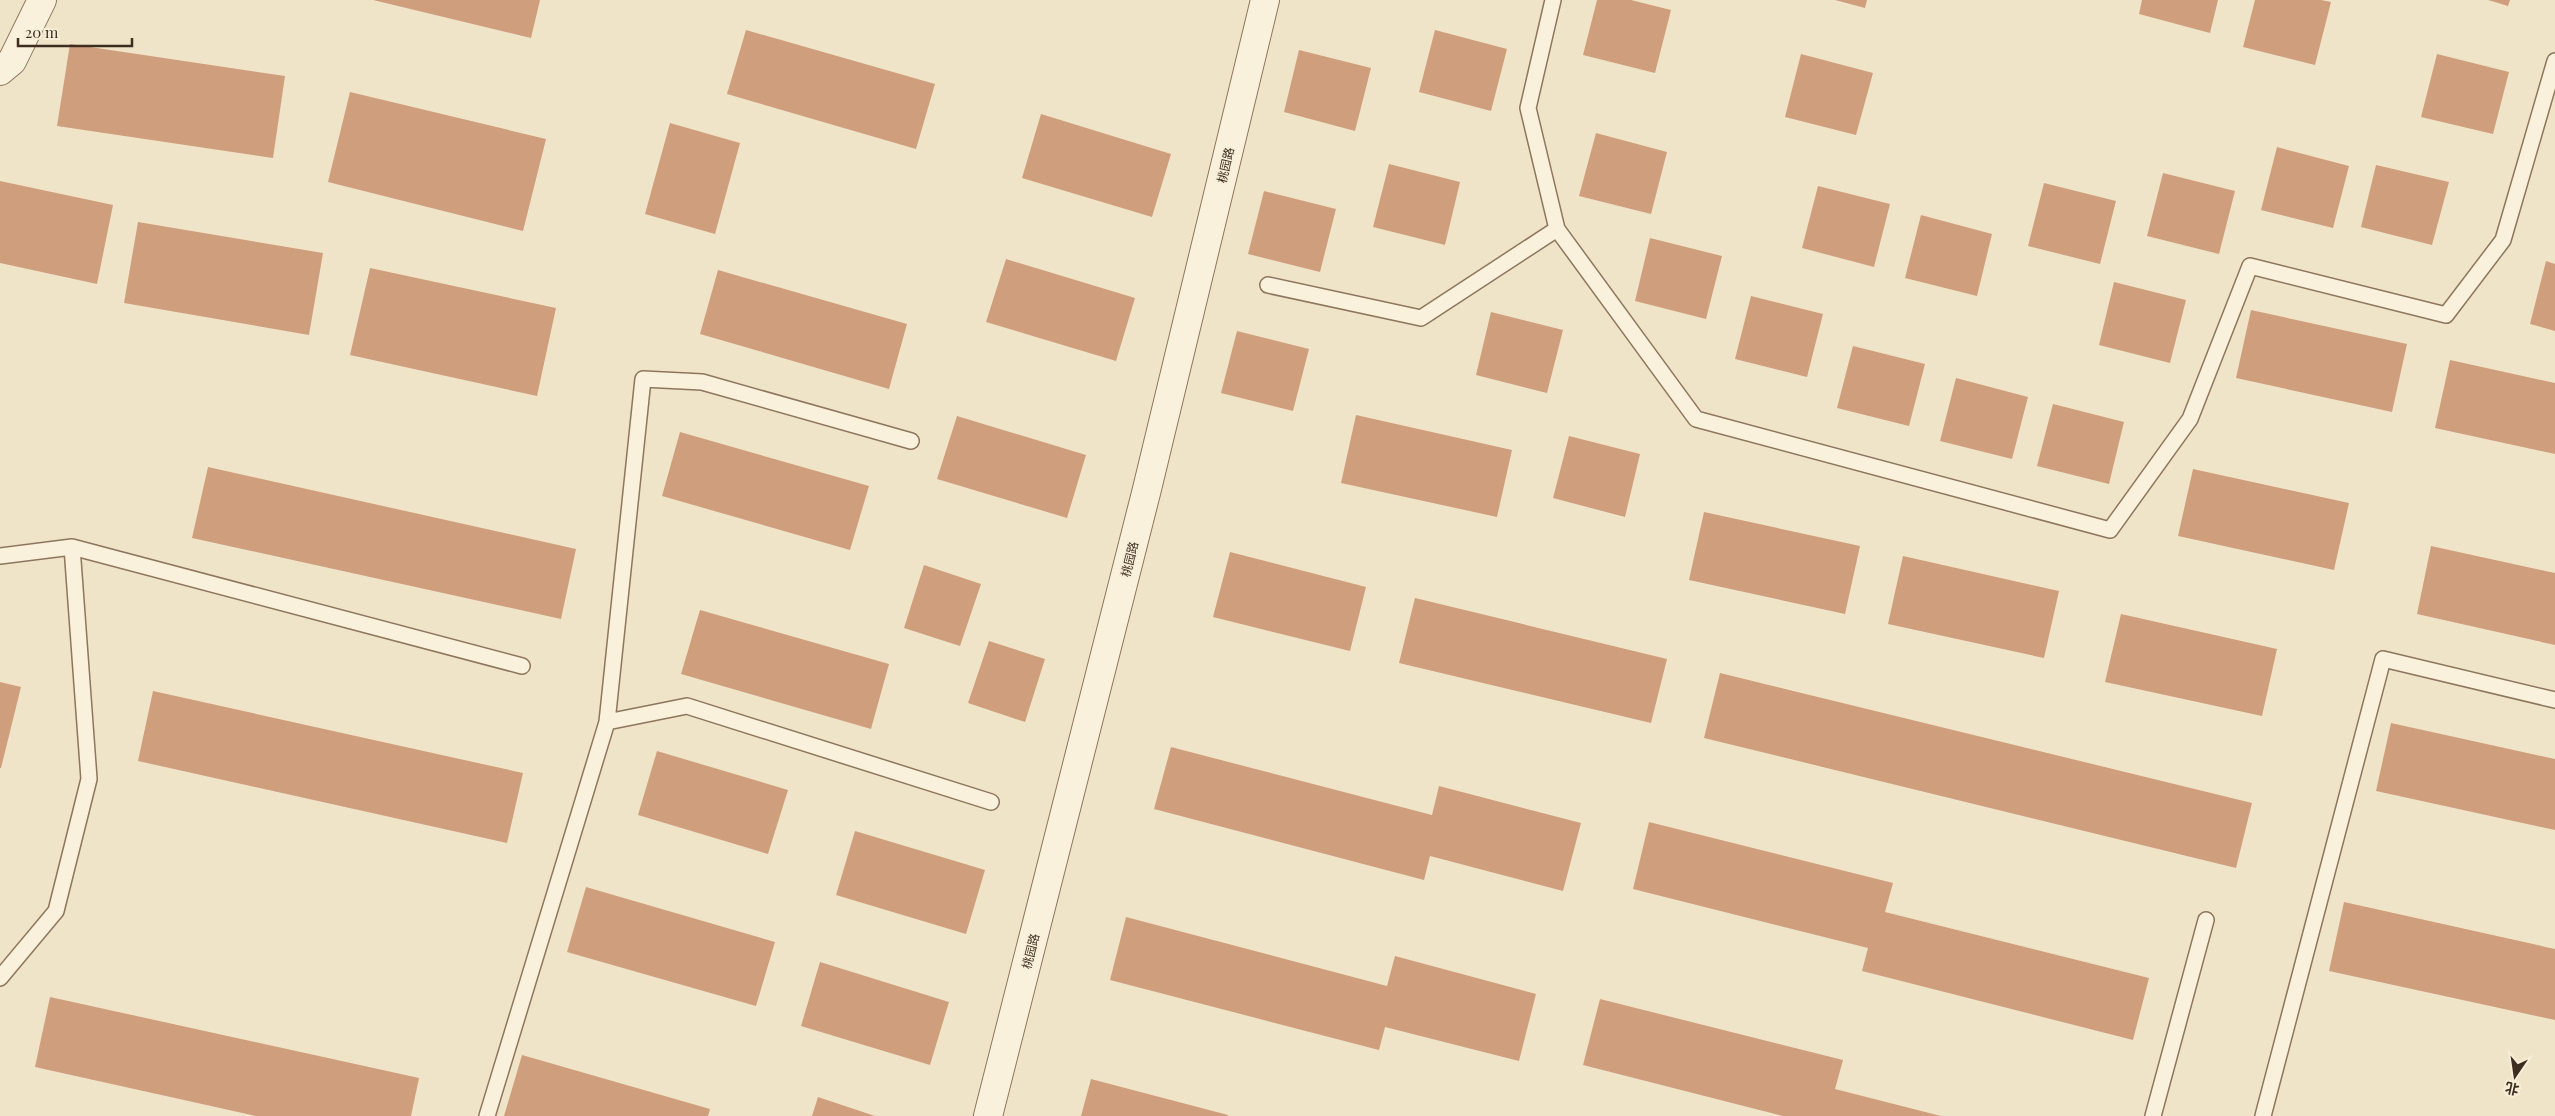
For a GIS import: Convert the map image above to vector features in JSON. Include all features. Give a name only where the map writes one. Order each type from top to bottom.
[{"type":"street","points":[[0,71],[12,61],[42,0]]},
{"type":"street","name":"桃园路","points":[[988,1116],[1147,489],[1265,0]]},
{"type":"lane","points":[[1553,0],[1528,108],[1557,229],[1696,419],[2110,530],[2190,419],[2250,266],[2446,315],[2503,240],[2555,67]]},
{"type":"lane","points":[[1268,285],[1421,318],[1557,229]]},
{"type":"lane","points":[[487,1116],[607,722],[643,379],[702,382],[911,441]]},
{"type":"lane","points":[[0,978],[56,911],[90,779],[72,547]]},
{"type":"lane","points":[[0,556],[72,547],[522,666]]},
{"type":"lane","points":[[2262,1116],[2383,659],[2555,700]]},
{"type":"lane","points":[[607,722],[687,706],[991,802]]},
{"type":"lane","points":[[2153,1116],[2206,920]]},
{"type":"building","points":[[373,0],[540,0],[531,38]]},
{"type":"building","points":[[1597,0],[1631,0],[1671,10],[1655,73],[1583,55]]},
{"type":"building","points":[[1835,0],[1867,0],[1865,8]]},
{"type":"building","points":[[2142,0],[2218,0],[2210,33],[2139,14]]},
{"type":"building","points":[[2255,0],[2321,0],[2331,2],[2315,65],[2243,47]]},
{"type":"building","points":[[2488,0],[2510,0],[2508,6]]},
{"type":"building","points":[[746,30],[935,84],[916,149],[727,94]]},
{"type":"building","points":[[1435,30],[1507,49],[1491,111],[1419,92]]},
{"type":"building","points":[[70,44],[285,76],[273,158],[57,126]]},
{"type":"building","points":[[1299,50],[1371,68],[1355,131],[1284,112]]},
{"type":"building","points":[[1801,54],[1873,73],[1856,135],[1785,117]]},
{"type":"building","points":[[2437,54],[2509,72],[2493,134],[2421,117]]},
{"type":"building","points":[[350,92],[546,139],[523,231],[328,182]]},
{"type":"building","points":[[1041,114],[1171,154],[1152,217],[1022,178]]},
{"type":"building","points":[[670,123],[740,143],[715,234],[645,214]]},
{"type":"building","points":[[1596,133],[1667,152],[1651,214],[1579,196]]},
{"type":"building","points":[[2277,147],[2349,166],[2333,228],[2261,210]]},
{"type":"building","points":[[1389,164],[1460,182],[1445,245],[1373,227]]},
{"type":"building","points":[[2376,165],[2449,182],[2432,245],[2361,227]]},
{"type":"building","points":[[2163,173],[2235,191],[2219,254],[2147,236]]},
{"type":"building","points":[[0,181],[113,205],[97,284],[0,263]]},
{"type":"building","points":[[2044,183],[2116,201],[2100,264],[2028,246]]},
{"type":"building","points":[[1818,186],[1890,204],[1874,267],[1802,248]]},
{"type":"building","points":[[1264,191],[1336,209],[1320,272],[1248,254]]},
{"type":"building","points":[[1921,215],[1992,234],[1977,296],[1905,278]]},
{"type":"building","points":[[138,222],[323,253],[309,335],[124,303]]},
{"type":"building","points":[[1650,238],[1722,256],[1706,319],[1635,301]]},
{"type":"building","points":[[1006,259],[1135,298],[1116,361],[986,322]]},
{"type":"building","points":[[2546,261],[2555,264],[2555,331],[2530,324]]},
{"type":"building","points":[[370,268],[556,308],[537,396],[350,355]]},
{"type":"building","points":[[718,270],[907,324],[889,389],[700,334]]},
{"type":"building","points":[[2114,282],[2186,300],[2170,363],[2099,345]]},
{"type":"building","points":[[1751,296],[1823,314],[1807,377],[1735,359]]},
{"type":"building","points":[[2251,310],[2407,344],[2392,412],[2236,378]]},
{"type":"building","points":[[1491,312],[1563,330],[1547,393],[1476,375]]},
{"type":"building","points":[[1237,331],[1309,349],[1293,411],[1221,393]]},
{"type":"building","points":[[1853,346],[1925,364],[1909,426],[1837,408]]},
{"type":"building","points":[[2450,360],[2555,383],[2555,454],[2435,428]]},
{"type":"building","points":[[1956,378],[2028,397],[2012,459],[1940,441]]},
{"type":"building","points":[[2053,404],[2124,422],[2109,484],[2037,466]]},
{"type":"building","points":[[1356,415],[1512,450],[1497,517],[1341,483]]},
{"type":"building","points":[[957,416],[1086,455],[1067,518],[937,479]]},
{"type":"building","points":[[680,432],[869,486],[850,550],[662,496]]},
{"type":"building","points":[[1569,436],[1640,454],[1625,517],[1553,498]]},
{"type":"building","points":[[208,467],[576,549],[561,619],[192,538]]},
{"type":"building","points":[[2193,469],[2349,503],[2334,570],[2178,536]]},
{"type":"building","points":[[1704,512],[1860,546],[1845,614],[1689,580]]},
{"type":"building","points":[[2431,546],[2555,573],[2555,645],[2417,614]]},
{"type":"building","points":[[1230,552],[1366,587],[1350,651],[1213,617]]},
{"type":"building","points":[[1903,556],[2059,591],[2044,658],[1888,624]]},
{"type":"building","points":[[924,565],[981,584],[960,646],[904,628]]},
{"type":"building","points":[[1415,598],[1667,659],[1651,723],[1399,663]]},
{"type":"building","points":[[700,610],[889,664],[871,729],[681,674]]},
{"type":"building","points":[[2121,614],[2277,649],[2262,716],[2105,682]]},
{"type":"building","points":[[989,641],[1045,659],[1025,722],[968,703]]},
{"type":"building","points":[[1720,673],[2252,803],[2236,868],[1704,738]]},
{"type":"building","points":[[0,682],[21,687],[1,768],[0,768]]},
{"type":"building","points":[[153,691],[523,773],[507,843],[138,761]]},
{"type":"building","points":[[2391,723],[2555,759],[2555,830],[2376,791]]},
{"type":"building","points":[[1171,747],[1432,815],[1439,786],[1581,823],[1563,891],[1430,856],[1424,880],[1154,809]]},
{"type":"building","points":[[657,751],[788,790],[768,854],[638,815]]},
{"type":"building","points":[[1649,822],[1893,883],[1885,912],[2149,978],[2133,1040],[1862,971],[1868,948],[1633,889]]},
{"type":"building","points":[[855,831],[985,870],[966,934],[836,895]]},
{"type":"building","points":[[586,887],[775,942],[756,1006],[567,952]]},
{"type":"building","points":[[2344,902],[2555,949],[2555,1020],[2329,971]]},
{"type":"building","points":[[1126,917],[1387,986],[1395,956],[1536,994],[1519,1061],[1385,1027],[1379,1050],[1110,980]]},
{"type":"building","points":[[820,962],[949,1002],[930,1065],[801,1026]]},
{"type":"building","points":[[50,997],[419,1078],[411,1116],[256,1116],[35,1067]]},
{"type":"building","points":[[1600,999],[1843,1060],[1835,1089],[1941,1116],[1783,1116],[1583,1065]]},
{"type":"building","points":[[522,1055],[710,1109],[708,1116],[504,1116]]},
{"type":"building","points":[[1091,1079],[1228,1115],[1228,1116],[1081,1116]]},
{"type":"building","points":[[818,1097],[875,1116],[812,1116]]}]
